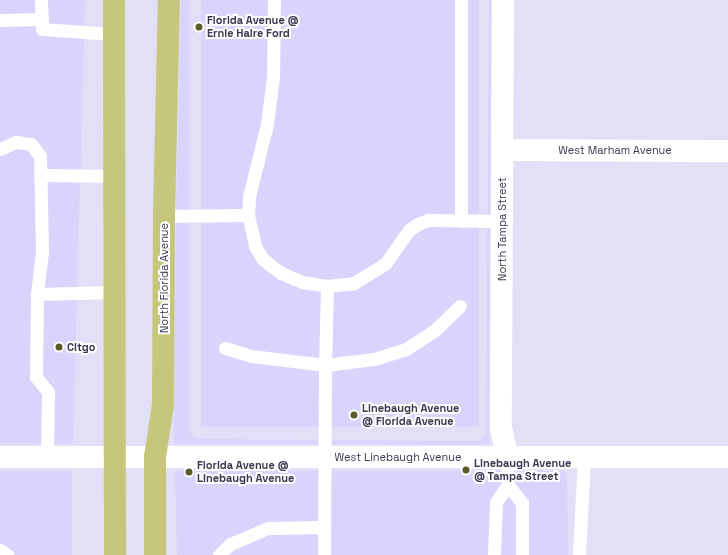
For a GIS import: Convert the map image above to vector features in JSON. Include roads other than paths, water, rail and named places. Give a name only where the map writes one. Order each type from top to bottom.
[{"type":"main road","points":[[114,0],[115,555]]},
{"type":"main road","name":"North Florida Avenue","points":[[154,555],[155,457],[163,406],[164,216],[169,0]]},
{"type":"street","name":"North Tampa Street","points":[[503,0],[501,428],[507,457]]},
{"type":"street","name":"West Marham Avenue","points":[[502,150],[728,150]]},
{"type":"street","name":"West Linebaugh Avenue","points":[[0,457],[728,457]]},
{"type":"lane","points":[[41,0],[42,29],[114,34]]},
{"type":"lane","points":[[274,0],[273,78],[267,124],[249,197],[248,215],[255,246],[262,258],[289,278],[302,282],[327,286],[354,283],[375,272],[385,264],[409,230],[418,224],[428,220],[502,221]]},
{"type":"lane","points":[[461,0],[461,221]]},
{"type":"lane","points":[[0,20],[42,19]]},
{"type":"lane","points":[[0,149],[16,142],[31,144],[40,156],[42,251],[37,294],[36,377],[48,392],[47,457]]},
{"type":"lane","points":[[40,175],[114,176]]},
{"type":"lane","points":[[164,216],[248,215]]},
{"type":"lane","points":[[324,555],[327,286]]},
{"type":"lane","points":[[37,294],[114,292]]},
{"type":"lane","points":[[225,348],[250,356],[325,365],[374,359],[406,349],[434,331],[460,306]]},
{"type":"lane","points":[[507,457],[508,485],[522,503],[522,555]]},
{"type":"lane","points":[[580,555],[584,457]]},
{"type":"lane","points":[[494,555],[496,502],[508,485]]},
{"type":"lane","points":[[219,555],[230,544],[268,528],[324,527]]},
{"type":"lane","points":[[0,550],[7,555]]},
{"type":"place","name":"Florida Avenue @ Ernie Haire Ford","points":[[199,27]]},
{"type":"place","name":"Citgo","points":[[59,347]]},
{"type":"place","name":"Linebaugh Avenue @ Florida Avenue","points":[[354,415]]},
{"type":"place","name":"Linebaugh Avenue @ Tampa Street","points":[[466,470]]},
{"type":"place","name":"Florida Avenue @ Linebaugh Avenue","points":[[189,472]]}]
